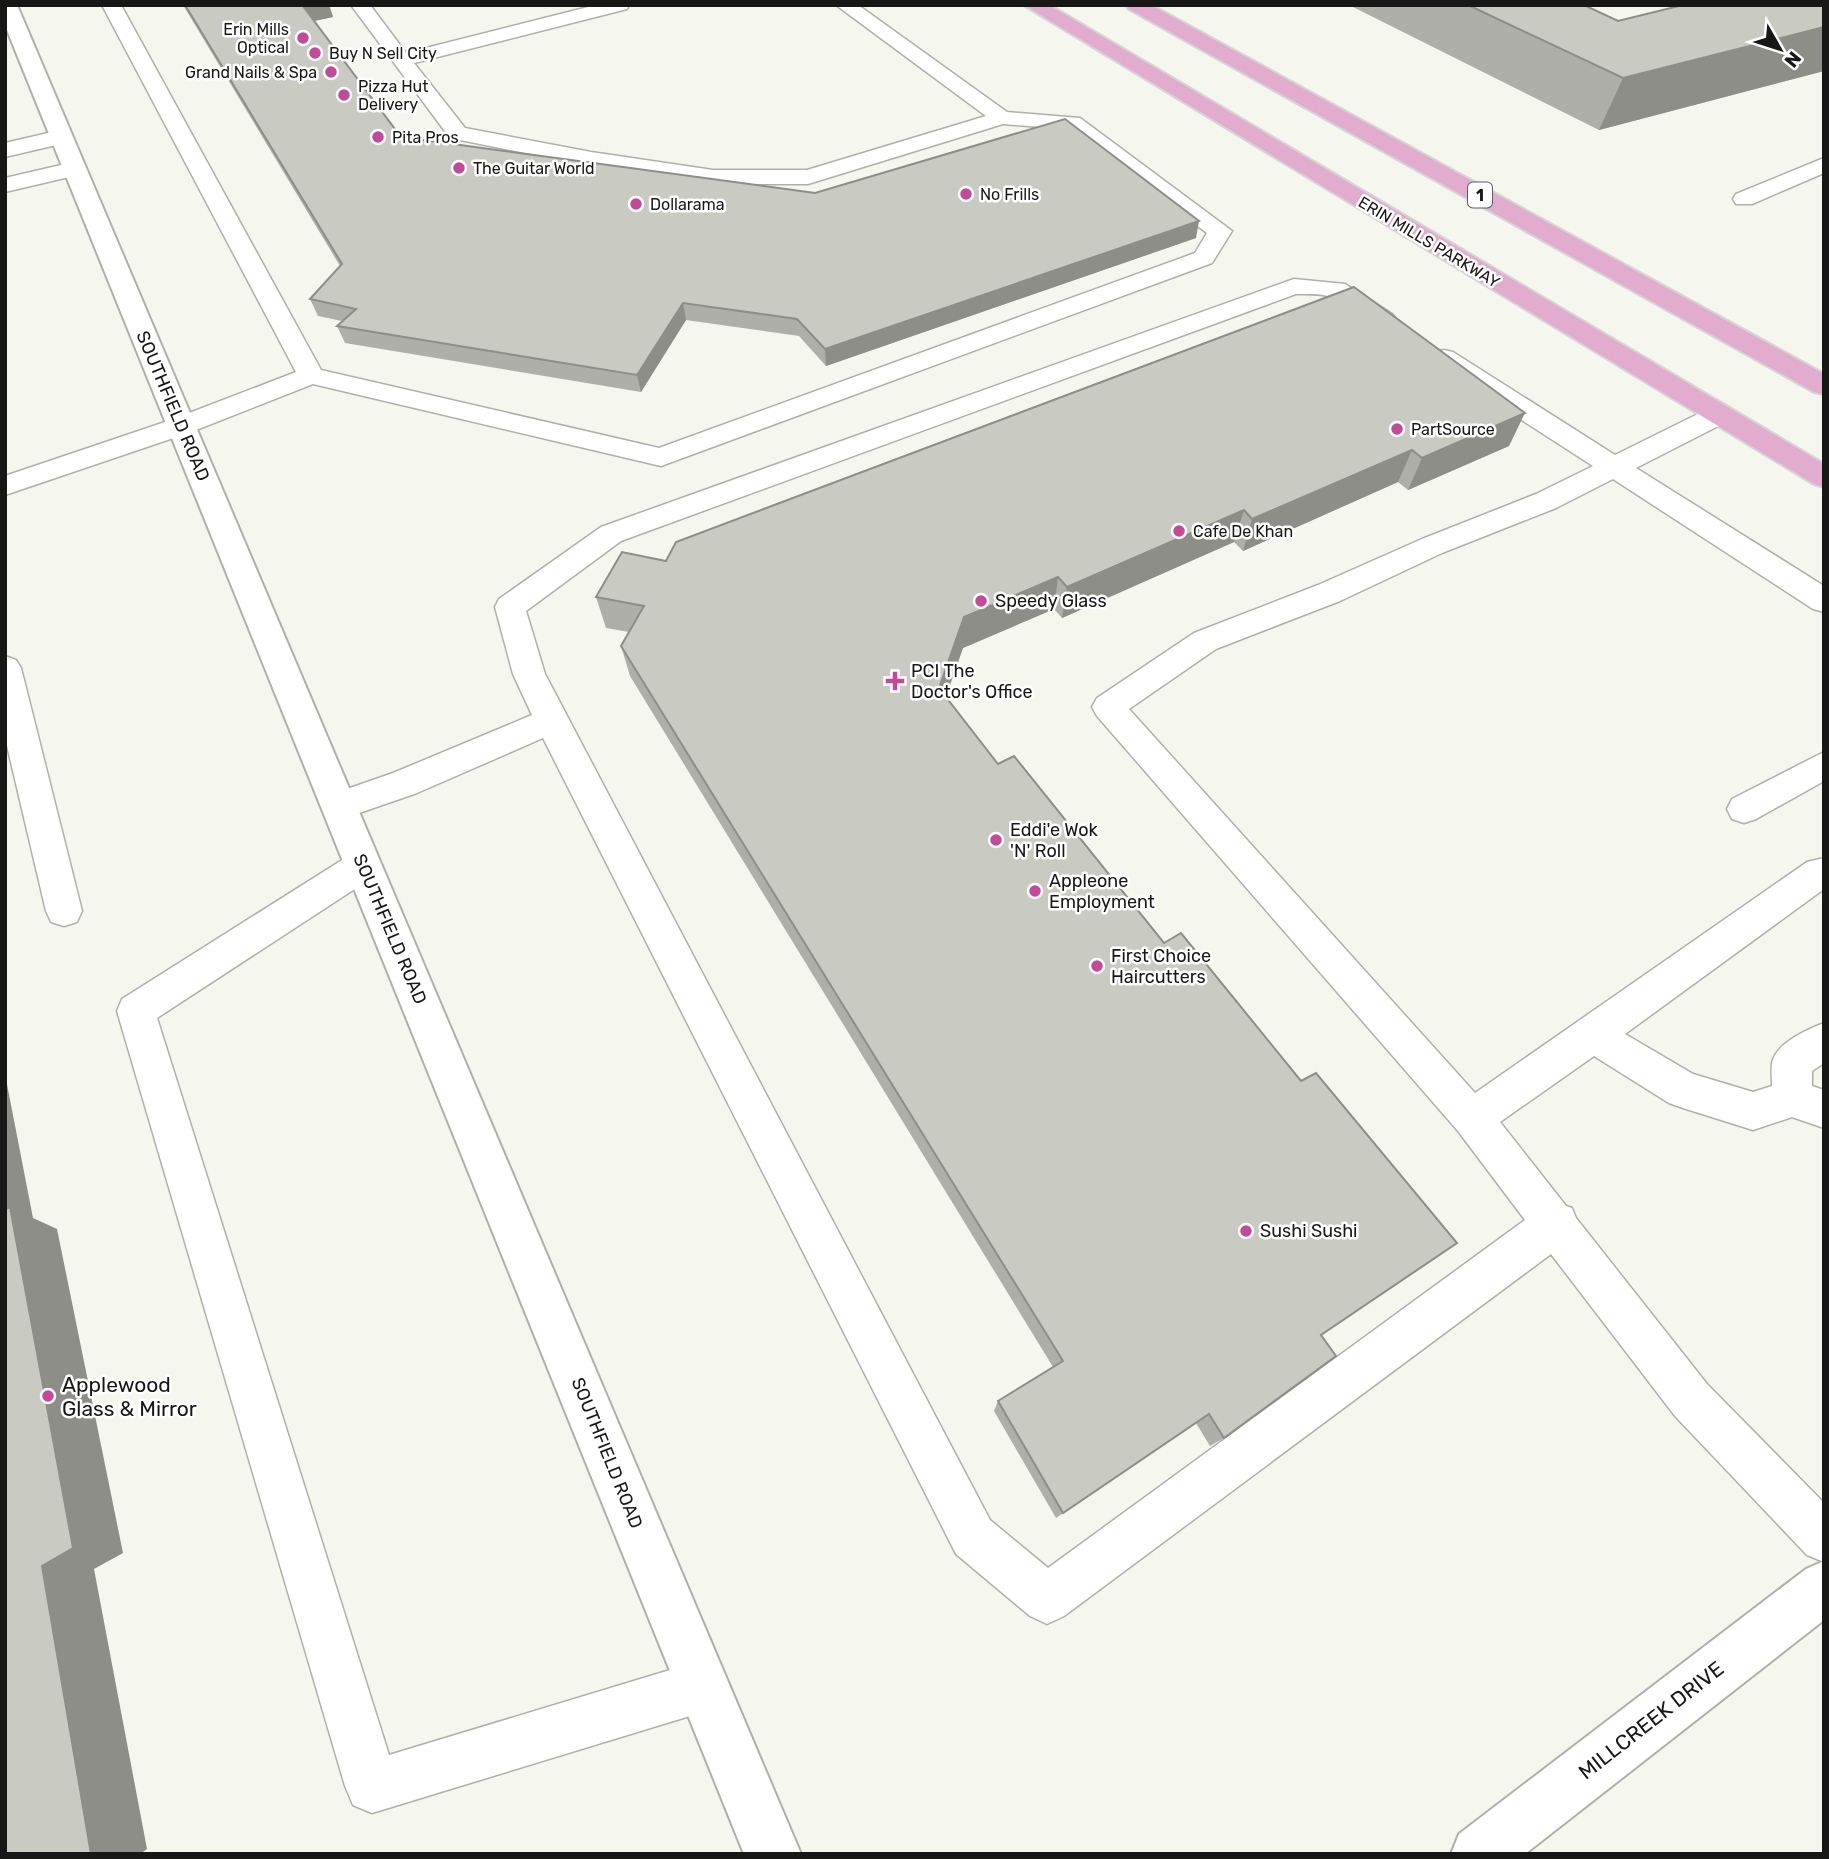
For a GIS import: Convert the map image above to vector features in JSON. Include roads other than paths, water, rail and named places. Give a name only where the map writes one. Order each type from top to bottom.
[{"type":"main road","name":"ERIN MILLS PARKWAY","points":[[1034,5],[1824,477]]},
{"type":"main road","name":"1","points":[[1136,5],[1824,386]]},
{"type":"street","name":"SOUTHFIELD ROAD","points":[[7,11],[773,1854]]},
{"type":"street","name":"MILLCREEK DRIVE","points":[[1479,1854],[1824,1587]]},
{"type":"lane","points":[[111,5],[311,376]]},
{"type":"lane","points":[[5,486],[181,426],[311,376],[661,457],[1204,258],[1220,231],[1072,124],[1002,118],[808,177],[713,177],[591,159],[458,133],[360,5]]},
{"type":"lane","points":[[401,60],[620,5]]},
{"type":"lane","points":[[845,5],[1002,118]]},
{"type":"lane","points":[[5,150],[68,153]]},
{"type":"lane","points":[[5,185],[68,153]]},
{"type":"lane","points":[[1744,199],[1824,165]]},
{"type":"lane","points":[[1557,1223],[1047,1599],[973,1537],[551,722],[529,674],[510,607],[611,534],[1294,286],[1336,289],[1824,601]]},
{"type":"lane","points":[[1718,415],[1546,501],[1432,546],[1329,593],[1205,641],[1108,706],[1472,1118],[1557,1223],[1691,1400],[1824,1538]]},
{"type":"lane","points":[[5,668],[64,911]]},
{"type":"lane","points":[[339,806],[405,783],[551,722]]},
{"type":"lane","points":[[1744,809],[1824,765]]},
{"type":"lane","points":[[363,865],[136,1011],[372,1786],[703,1686]]},
{"type":"lane","points":[[1472,1118],[1820,872]]},
{"type":"lane","points":[[1593,1035],[1684,1090],[1753,1111],[1808,1104],[1792,1062],[1824,1041]]},
{"type":"place","name":"Erin Mills Optical","points":[[303,38]]},
{"type":"place","name":"Buy N Sell City","points":[[315,53]]},
{"type":"place","name":"Grand Nails & Spa","points":[[331,72]]},
{"type":"place","name":"Pizza Hut Delivery","points":[[344,95]]},
{"type":"place","name":"Pita Pros","points":[[378,137]]},
{"type":"place","name":"The Guitar World","points":[[459,168]]},
{"type":"place","name":"No Frills","points":[[966,194]]},
{"type":"place","name":"Dollarama","points":[[636,204]]},
{"type":"place","name":"PartSource","points":[[1397,429]]},
{"type":"place","name":"Cafe De Khan","points":[[1179,531]]},
{"type":"place","name":"Speedy Glass","points":[[981,601]]},
{"type":"place","name":"PCI The Doctor's Office","points":[[895,681]]},
{"type":"place","name":"Eddi'e Wok 'N' Roll","points":[[996,840]]},
{"type":"place","name":"Appleone Employment","points":[[1035,891]]},
{"type":"place","name":"First Choice Haircutters","points":[[1097,966]]},
{"type":"place","name":"Sushi Sushi","points":[[1246,1231]]},
{"type":"place","name":"Applewood Glass & Mirror","points":[[48,1396]]}]
